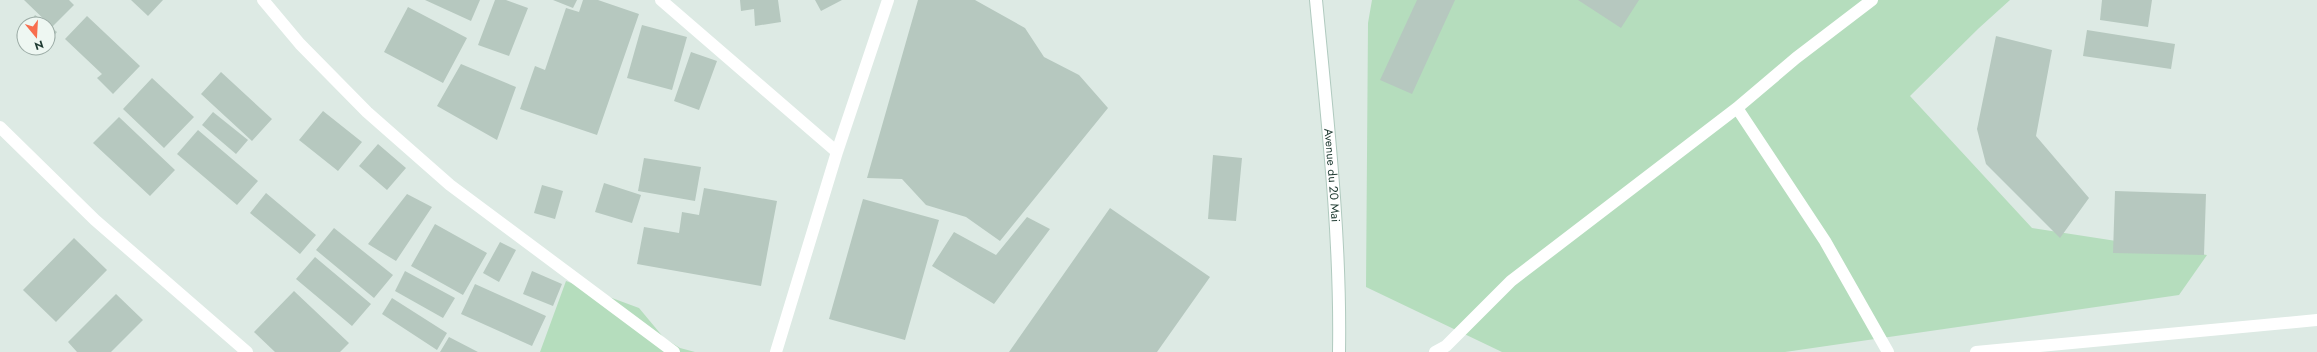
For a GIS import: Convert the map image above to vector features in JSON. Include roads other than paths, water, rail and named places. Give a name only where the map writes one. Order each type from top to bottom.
[{"type":"street","points":[[263,0],[300,44],[367,112],[450,185],[674,352]]},
{"type":"street","points":[[661,0],[837,152]]},
{"type":"street","points":[[776,352],[837,152],[888,0]]},
{"type":"street","name":"Avenue du 20 Mai","points":[[1316,0],[1332,180],[1340,311],[1339,352]]},
{"type":"street","points":[[1434,352],[1446,346],[1511,281],[1737,108],[1796,58],[1872,0]]},
{"type":"street","points":[[1737,108],[1825,241],[1888,352]]},
{"type":"street","points":[[0,128],[95,220],[247,352]]},
{"type":"street","points":[[1976,352],[2317,320]]}]
